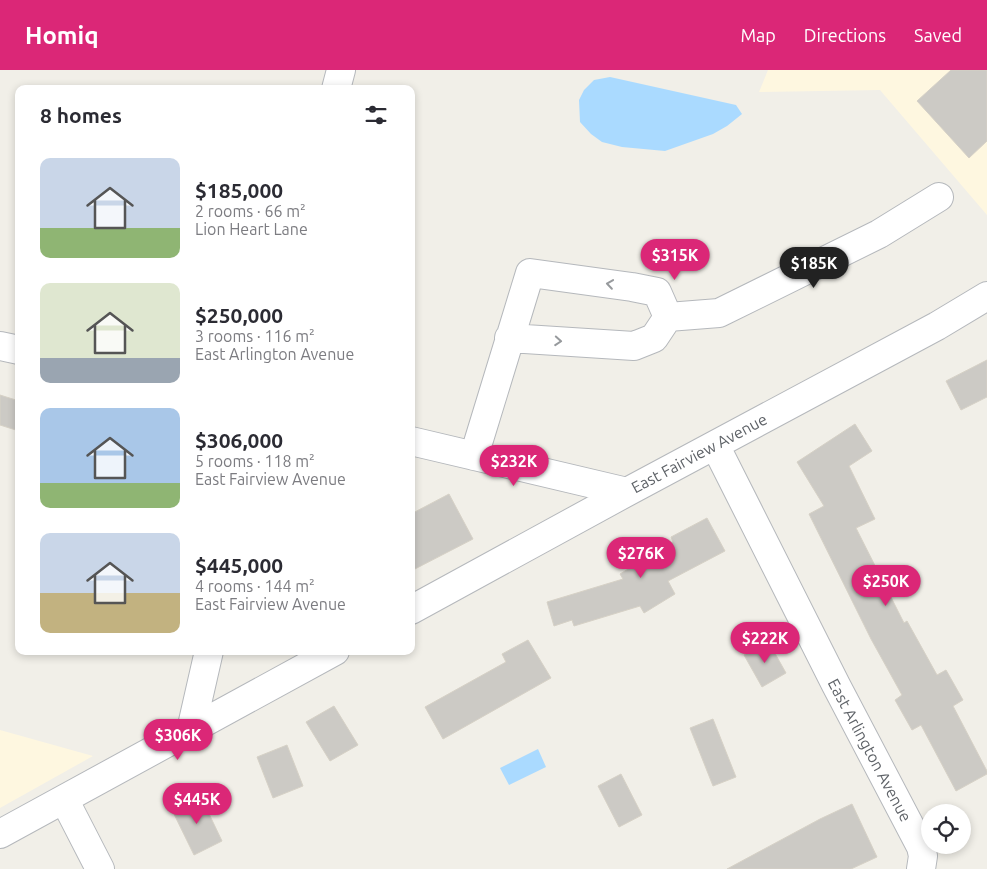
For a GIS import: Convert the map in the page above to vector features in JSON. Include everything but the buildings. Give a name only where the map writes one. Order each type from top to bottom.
[{"type":"street","points":[[337,85],[341,70]]},
{"type":"street","points":[[668,317],[719,313],[879,234],[939,197]]},
{"type":"street","points":[[474,456],[530,272],[632,286],[657,292],[668,317]]},
{"type":"street","name":"East Fairview Avenue","points":[[415,608],[937,326],[987,296]]},
{"type":"street","points":[[509,338],[634,346],[654,338],[668,317]]},
{"type":"street","points":[[0,346],[15,349]]},
{"type":"street","points":[[415,445],[474,456],[627,492]]},
{"type":"street","name":"East Arlington Avenue","points":[[715,445],[836,685],[921,847],[923,856],[921,869]]},
{"type":"street","points":[[191,730],[208,655]]},
{"type":"street","points":[[0,834],[328,655]]},
{"type":"street","points":[[64,799],[100,869]]},
{"type":"shaded area","points":[[768,70],[987,70],[987,215],[880,90],[759,92]]},
{"type":"shaded area","points":[[0,730],[93,756],[0,808]]},
{"type":"water","points":[[610,77],[736,105],[742,114],[713,134],[665,151],[622,147],[602,142],[580,122],[579,100],[584,90],[594,80]]},
{"type":"water","points":[[538,749],[546,767],[509,785],[500,768]]}]
